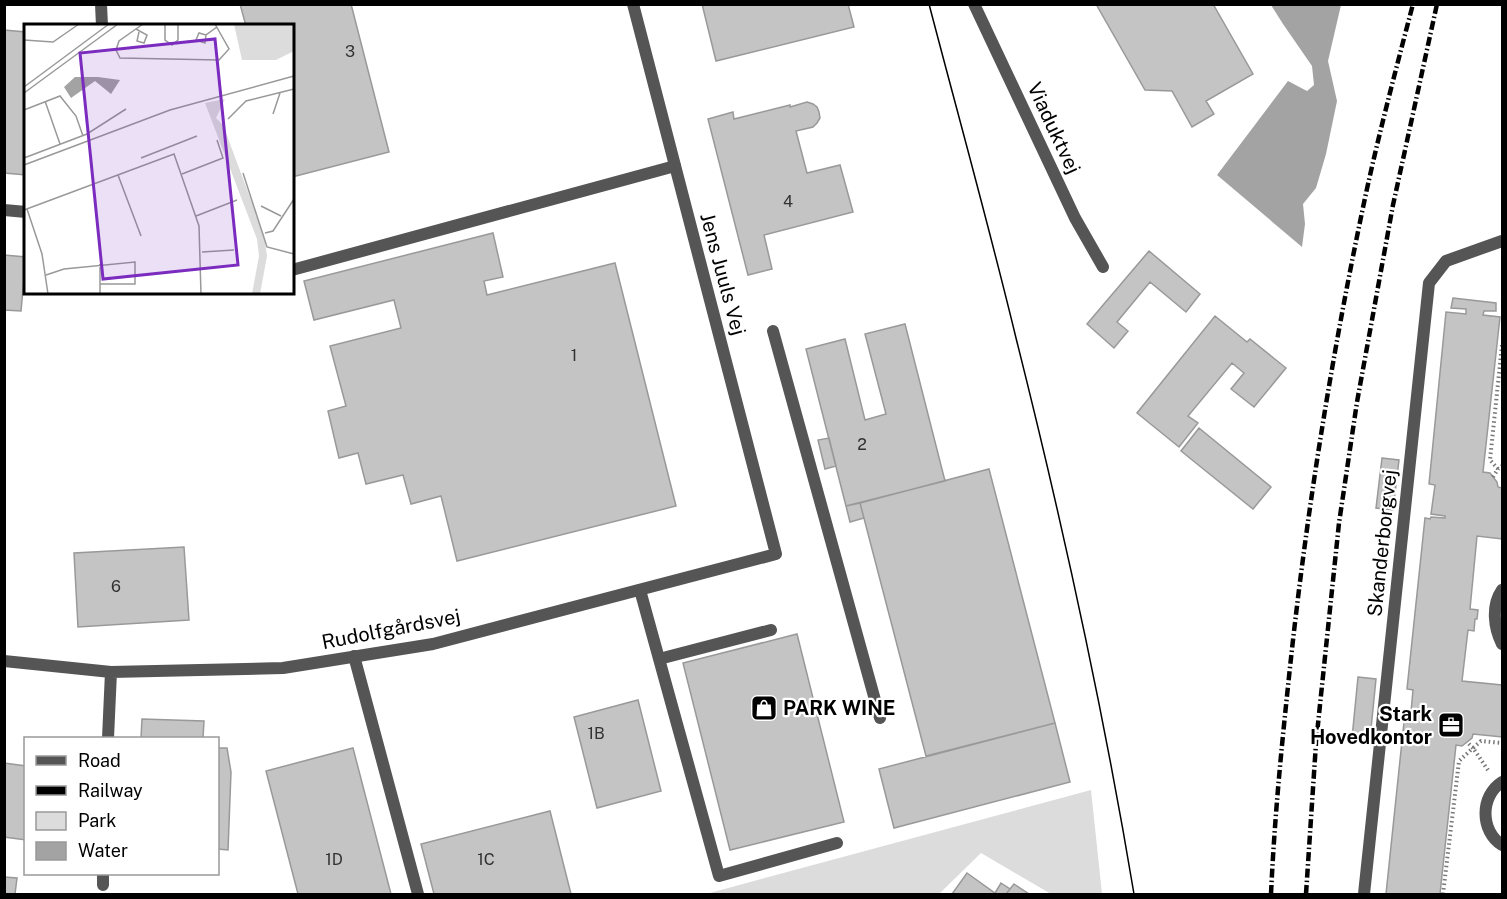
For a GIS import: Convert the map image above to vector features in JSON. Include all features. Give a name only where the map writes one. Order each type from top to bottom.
[{"type":"street","points":[[101,4],[102,24]]},
{"type":"street","name":"Jens Juuls Vej","points":[[633,4],[776,554]]},
{"type":"street","name":"Viaduktvej","points":[[974,4],[1075,218],[1103,267]]},
{"type":"street","points":[[294,269],[675,166]]},
{"type":"street","points":[[4,210],[24,212]]},
{"type":"street","name":"Skanderborgvej","points":[[1364,894],[1429,283],[1446,261],[1503,241]]},
{"type":"street","points":[[774,330],[880,718]]},
{"type":"street","name":"Rudolfgårdsvej","points":[[4,660],[111,672],[283,668],[434,644],[776,554]]},
{"type":"street","points":[[640,590],[719,876],[837,843]]},
{"type":"street","points":[[1503,590],[1495,612],[1496,632],[1503,644]]},
{"type":"street","points":[[659,659],[771,630]]},
{"type":"street","points":[[354,656],[418,894]]},
{"type":"street","points":[[108,737],[111,672]]},
{"type":"street","points":[[1501,783],[1490,795],[1486,807],[1486,820],[1490,832],[1503,845]]},
{"type":"path","points":[[1493,477],[1500,468],[1490,460],[1503,345]]},
{"type":"path","points":[[1443,894],[1459,761],[1481,741],[1503,743]]},
{"type":"path","points":[[1467,742],[1501,783]]},
{"type":"green space","points":[[1091,790],[1102,894],[1051,894],[981,853],[939,894],[706,894]]},
{"type":"water","points":[[1271,5],[1341,5],[1328,61],[1337,101],[1316,188],[1303,204],[1305,224],[1302,247],[1217,175],[1288,81],[1307,91],[1314,85],[1312,66]]},
{"type":"building","points":[[240,4],[351,4],[389,152],[294,176],[294,24],[245,24]]},
{"type":"building","points":[[702,4],[848,4],[854,27],[716,61]]},
{"type":"building","points":[[1096,4],[1213,4],[1253,74],[1206,101],[1214,114],[1192,127],[1172,91],[1145,90]]},
{"type":"building","points":[[4,30],[24,32],[24,175],[4,173]]},
{"type":"building","points":[[807,102],[817,107],[820,118],[813,127],[796,131],[807,173],[840,165],[853,212],[764,235],[772,269],[748,275],[708,119],[733,112],[734,119]]},
{"type":"building","points":[[493,233],[503,277],[484,281],[487,295],[615,263],[676,506],[457,561],[441,496],[411,504],[403,475],[366,484],[358,453],[339,458],[328,411],[346,406],[330,346],[401,328],[394,300],[314,320],[304,281]]},
{"type":"building","points":[[1149,251],[1200,294],[1186,312],[1150,282],[1117,322],[1128,331],[1114,348],[1087,324]]},
{"type":"building","points":[[4,255],[24,257],[21,311],[4,310]]},
{"type":"building","points":[[1453,298],[1496,303],[1496,311],[1484,311],[1483,315],[1500,317],[1483,472],[1490,473],[1498,487],[1502,488],[1502,539],[1477,536],[1470,609],[1478,610],[1474,631],[1468,630],[1462,681],[1502,685],[1502,737],[1473,734],[1472,738],[1462,746],[1456,745],[1440,894],[1386,894],[1404,722],[1410,723],[1413,690],[1407,689],[1425,518],[1445,518],[1445,516],[1431,514],[1435,485],[1429,484],[1446,312],[1466,314],[1466,309],[1451,308]]},
{"type":"building","points":[[1215,316],[1247,342],[1250,339],[1286,368],[1254,407],[1231,389],[1244,373],[1232,363],[1188,416],[1198,423],[1179,447],[1137,413]]},
{"type":"building","points":[[905,324],[945,481],[846,506],[806,349],[845,339],[865,420],[886,414],[865,334]]},
{"type":"building","points":[[1199,428],[1271,487],[1253,509],[1181,451]]},
{"type":"building","points":[[829,438],[836,466],[825,469],[818,440]]},
{"type":"building","points":[[1382,458],[1399,460],[1393,510],[1376,508]]},
{"type":"building","points":[[989,469],[1055,723],[926,756],[860,503]]},
{"type":"building","points":[[860,503],[864,518],[850,522],[846,506]]},
{"type":"building","points":[[184,547],[189,620],[78,627],[74,553]]},
{"type":"building","points":[[797,634],[844,822],[730,850],[683,663]]},
{"type":"building","points":[[1358,677],[1376,679],[1370,739],[1352,738]]},
{"type":"building","points":[[638,700],[661,791],[597,808],[574,717]]},
{"type":"building","points":[[142,719],[204,721],[203,737],[141,737]]},
{"type":"building","points":[[1055,723],[1070,782],[894,828],[879,769]]},
{"type":"building","points":[[219,748],[227,748],[231,772],[228,850],[219,849]]},
{"type":"building","points":[[353,748],[391,894],[298,894],[266,771]]},
{"type":"building","points":[[4,763],[24,766],[24,840],[4,837]]},
{"type":"building","points":[[550,811],[571,894],[434,894],[421,844]]},
{"type":"building","points":[[967,873],[995,893],[997,894],[952,894]]},
{"type":"building","points":[[4,877],[17,878],[15,894],[4,894]]},
{"type":"building","points":[[1001,883],[1010,889],[1006,894],[995,893]]},
{"type":"building","points":[[1014,884],[1029,894],[1006,894]]},
{"type":"tram line","points":[[929,4],[995,254],[1049,476],[1081,615],[1134,894]]},
{"type":"railway","points":[[1271,894],[1287,696],[1301,571],[1319,446],[1340,322],[1365,198],[1413,4]]},
{"type":"railway","points":[[1306,894],[1316,743],[1339,523],[1357,402],[1393,205],[1437,4]]},
{"type":"place","name":"PARK WINE","points":[[764,708]]},
{"type":"place","name":"Stark Hovedkontor","points":[[1451,725]]}]
